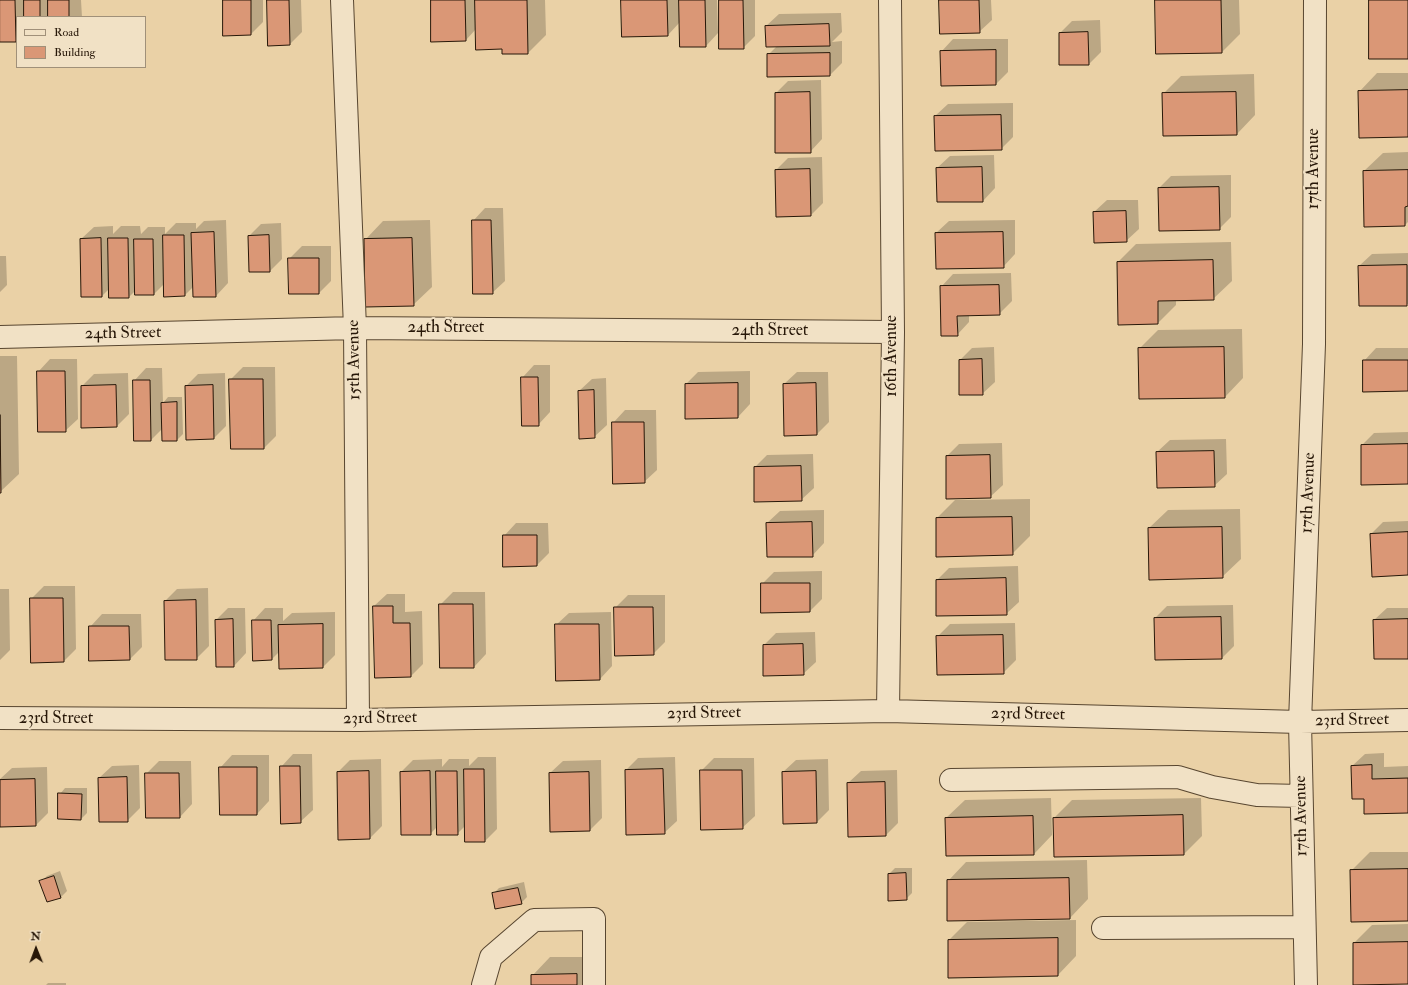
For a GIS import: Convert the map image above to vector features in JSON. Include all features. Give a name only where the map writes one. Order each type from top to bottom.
[{"type":"street","name":"15th Avenue","points":[[342,0],[354,328],[358,720]]},
{"type":"street","name":"16th Avenue","points":[[888,711],[893,332],[890,0]]},
{"type":"street","name":"17th Avenue","points":[[1306,985],[1300,722],[1314,344],[1315,0]]},
{"type":"street","name":"24th Street","points":[[0,337],[354,328],[893,332]]},
{"type":"street","name":"23rd Street","points":[[0,718],[358,720],[888,711],[1300,722],[1408,720]]},
{"type":"street","points":[[951,780],[1178,777],[1212,787],[1257,796],[1302,796]]},
{"type":"street","points":[[484,985],[491,957],[534,920],[594,919],[594,985]]},
{"type":"street","points":[[1103,928],[1304,927]]},
{"type":"building","points":[[0,0],[15,0],[16,42],[0,42]]},
{"type":"building","points":[[24,0],[40,0],[40,16],[24,16]]},
{"type":"building","points":[[48,0],[69,0],[69,16],[48,16]]},
{"type":"building","points":[[223,0],[251,0],[251,35],[223,36]]},
{"type":"building","points":[[267,0],[289,0],[290,45],[268,46]]},
{"type":"building","points":[[431,0],[465,0],[466,41],[431,42]]},
{"type":"building","points":[[475,0],[527,0],[528,54],[502,54],[502,49],[476,50]]},
{"type":"building","points":[[621,0],[667,0],[668,36],[622,37]]},
{"type":"building","points":[[679,0],[705,0],[706,47],[680,47]]},
{"type":"building","points":[[719,0],[743,0],[744,49],[719,49]]},
{"type":"building","points":[[939,0],[979,0],[980,33],[940,34]]},
{"type":"building","points":[[1155,0],[1221,0],[1222,53],[1156,54]]},
{"type":"building","points":[[1369,0],[1408,0],[1408,59],[1369,59]]},
{"type":"building","points":[[829,24],[830,46],[766,47],[765,26]]},
{"type":"building","points":[[1088,32],[1089,65],[1059,65],[1059,33]]},
{"type":"building","points":[[996,50],[996,85],[941,86],[940,51]]},
{"type":"building","points":[[830,53],[830,76],[767,77],[767,54]]},
{"type":"building","points":[[1408,90],[1408,137],[1359,138],[1358,91]]},
{"type":"building","points":[[810,92],[811,153],[775,153],[775,93]]},
{"type":"building","points":[[1236,92],[1237,135],[1163,136],[1162,93]]},
{"type":"building","points":[[1001,115],[1002,150],[935,151],[934,116]]},
{"type":"building","points":[[982,167],[983,202],[937,202],[936,168]]},
{"type":"building","points":[[810,169],[811,216],[776,217],[775,170]]},
{"type":"building","points":[[1408,170],[1408,206],[1405,207],[1405,226],[1364,227],[1363,171]]},
{"type":"building","points":[[1219,187],[1220,230],[1159,231],[1158,188]]},
{"type":"building","points":[[1126,211],[1127,242],[1094,243],[1093,212]]},
{"type":"building","points":[[472,220],[491,220],[493,294],[473,294]]},
{"type":"building","points":[[214,232],[216,297],[193,297],[191,233]]},
{"type":"building","points":[[1003,232],[1004,268],[936,269],[935,233]]},
{"type":"building","points":[[163,235],[184,235],[185,296],[164,297]]},
{"type":"building","points":[[269,235],[270,272],[249,272],[248,236]]},
{"type":"building","points":[[101,238],[102,297],[81,297],[80,239]]},
{"type":"building","points":[[108,238],[128,238],[129,298],[109,298]]},
{"type":"building","points":[[412,238],[414,306],[365,307],[364,239]]},
{"type":"building","points":[[134,239],[153,239],[154,295],[135,295]]},
{"type":"building","points":[[288,258],[319,258],[319,294],[289,294]]},
{"type":"building","points":[[1213,260],[1214,300],[1158,301],[1158,324],[1118,325],[1117,262]]},
{"type":"building","points":[[1407,265],[1407,306],[1359,306],[1358,266]]},
{"type":"building","points":[[999,285],[1000,315],[957,316],[958,336],[941,336],[940,286]]},
{"type":"building","points":[[1224,347],[1225,398],[1139,399],[1138,348]]},
{"type":"building","points":[[982,359],[983,395],[959,395],[959,360]]},
{"type":"building","points":[[1363,360],[1408,360],[1408,391],[1363,392]]},
{"type":"building","points":[[37,371],[65,371],[66,432],[38,432]]},
{"type":"building","points":[[521,377],[538,377],[539,426],[522,426]]},
{"type":"building","points":[[229,379],[263,379],[264,449],[231,449]]},
{"type":"building","points":[[133,380],[150,380],[151,441],[134,441]]},
{"type":"building","points":[[738,383],[738,418],[685,419],[685,384]]},
{"type":"building","points":[[816,383],[817,435],[784,436],[783,384]]},
{"type":"building","points":[[116,385],[117,427],[81,428],[81,386]]},
{"type":"building","points":[[213,385],[214,439],[186,440],[185,386]]},
{"type":"building","points":[[594,390],[595,438],[579,439],[578,391]]},
{"type":"building","points":[[177,402],[177,441],[162,441],[161,403]]},
{"type":"building","points":[[0,415],[1,493],[0,493]]},
{"type":"building","points":[[612,422],[644,422],[645,483],[613,484]]},
{"type":"building","points":[[1408,444],[1408,484],[1361,485],[1361,445]]},
{"type":"building","points":[[1214,451],[1215,487],[1157,488],[1156,452]]},
{"type":"building","points":[[990,455],[991,498],[946,499],[946,456]]},
{"type":"building","points":[[801,466],[802,501],[754,502],[754,467]]},
{"type":"building","points":[[1012,517],[1013,555],[936,557],[936,518]]},
{"type":"building","points":[[812,522],[813,557],[767,557],[766,523]]},
{"type":"building","points":[[1222,527],[1223,578],[1149,580],[1148,528]]},
{"type":"building","points":[[1408,532],[1408,575],[1372,577],[1370,534]]},
{"type":"building","points":[[503,535],[537,535],[537,566],[503,567]]},
{"type":"building","points":[[1006,578],[1007,615],[936,616],[936,580]]},
{"type":"building","points":[[761,583],[810,583],[810,612],[761,613]]},
{"type":"building","points":[[30,598],[63,598],[64,662],[31,663]]},
{"type":"building","points":[[196,600],[197,660],[165,660],[164,601]]},
{"type":"building","points":[[439,604],[473,604],[474,668],[440,668]]},
{"type":"building","points":[[373,606],[393,606],[393,623],[410,623],[411,677],[375,678]]},
{"type":"building","points":[[614,607],[653,607],[654,655],[615,656]]},
{"type":"building","points":[[1221,617],[1222,659],[1155,660],[1154,618]]},
{"type":"building","points":[[233,619],[234,667],[216,667],[215,620]]},
{"type":"building","points":[[1408,619],[1408,659],[1374,659],[1373,620]]},
{"type":"building","points":[[252,620],[271,620],[272,660],[253,661]]},
{"type":"building","points":[[323,624],[323,668],[279,669],[278,625]]},
{"type":"building","points":[[555,624],[599,624],[600,680],[556,681]]},
{"type":"building","points":[[89,626],[129,626],[130,660],[89,661]]},
{"type":"building","points":[[1003,635],[1004,674],[937,675],[936,636]]},
{"type":"building","points":[[803,644],[804,675],[763,676],[763,645]]},
{"type":"building","points":[[1372,765],[1372,779],[1408,778],[1408,813],[1364,814],[1364,799],[1352,799],[1351,766]]},
{"type":"building","points":[[280,766],[300,766],[301,823],[281,824]]},
{"type":"building","points":[[219,767],[257,767],[257,815],[220,815]]},
{"type":"building","points":[[464,769],[484,769],[485,842],[465,842]]},
{"type":"building","points":[[663,769],[665,834],[626,835],[625,770]]},
{"type":"building","points":[[700,770],[742,770],[743,829],[701,830]]},
{"type":"building","points":[[369,771],[370,839],[338,840],[337,772]]},
{"type":"building","points":[[430,771],[431,835],[401,835],[400,772]]},
{"type":"building","points":[[436,771],[457,771],[458,835],[437,835]]},
{"type":"building","points":[[816,771],[817,823],[783,824],[782,772]]},
{"type":"building","points":[[589,772],[590,831],[550,832],[549,773]]},
{"type":"building","points":[[145,773],[179,773],[180,818],[146,818]]},
{"type":"building","points":[[127,777],[128,822],[99,822],[98,778]]},
{"type":"building","points":[[35,779],[36,826],[0,827],[0,780]]},
{"type":"building","points":[[885,782],[886,836],[848,837],[847,783]]},
{"type":"building","points":[[58,793],[82,794],[81,820],[58,819]]},
{"type":"building","points":[[1183,815],[1184,855],[1054,857],[1053,818]]},
{"type":"building","points":[[1033,816],[1034,855],[946,856],[945,818]]},
{"type":"building","points":[[1408,869],[1408,921],[1351,922],[1350,870]]},
{"type":"building","points":[[906,873],[907,900],[888,901],[888,874]]},
{"type":"building","points":[[54,876],[61,898],[47,902],[39,881]]},
{"type":"building","points":[[1069,878],[1070,919],[947,921],[947,880]]},
{"type":"building","points":[[518,888],[522,904],[495,909],[492,893]]},
{"type":"building","points":[[1058,938],[1058,976],[948,978],[948,940]]},
{"type":"building","points":[[1408,942],[1408,984],[1353,985],[1353,943]]},
{"type":"building","points":[[577,974],[577,985],[531,985],[531,975]]}]
